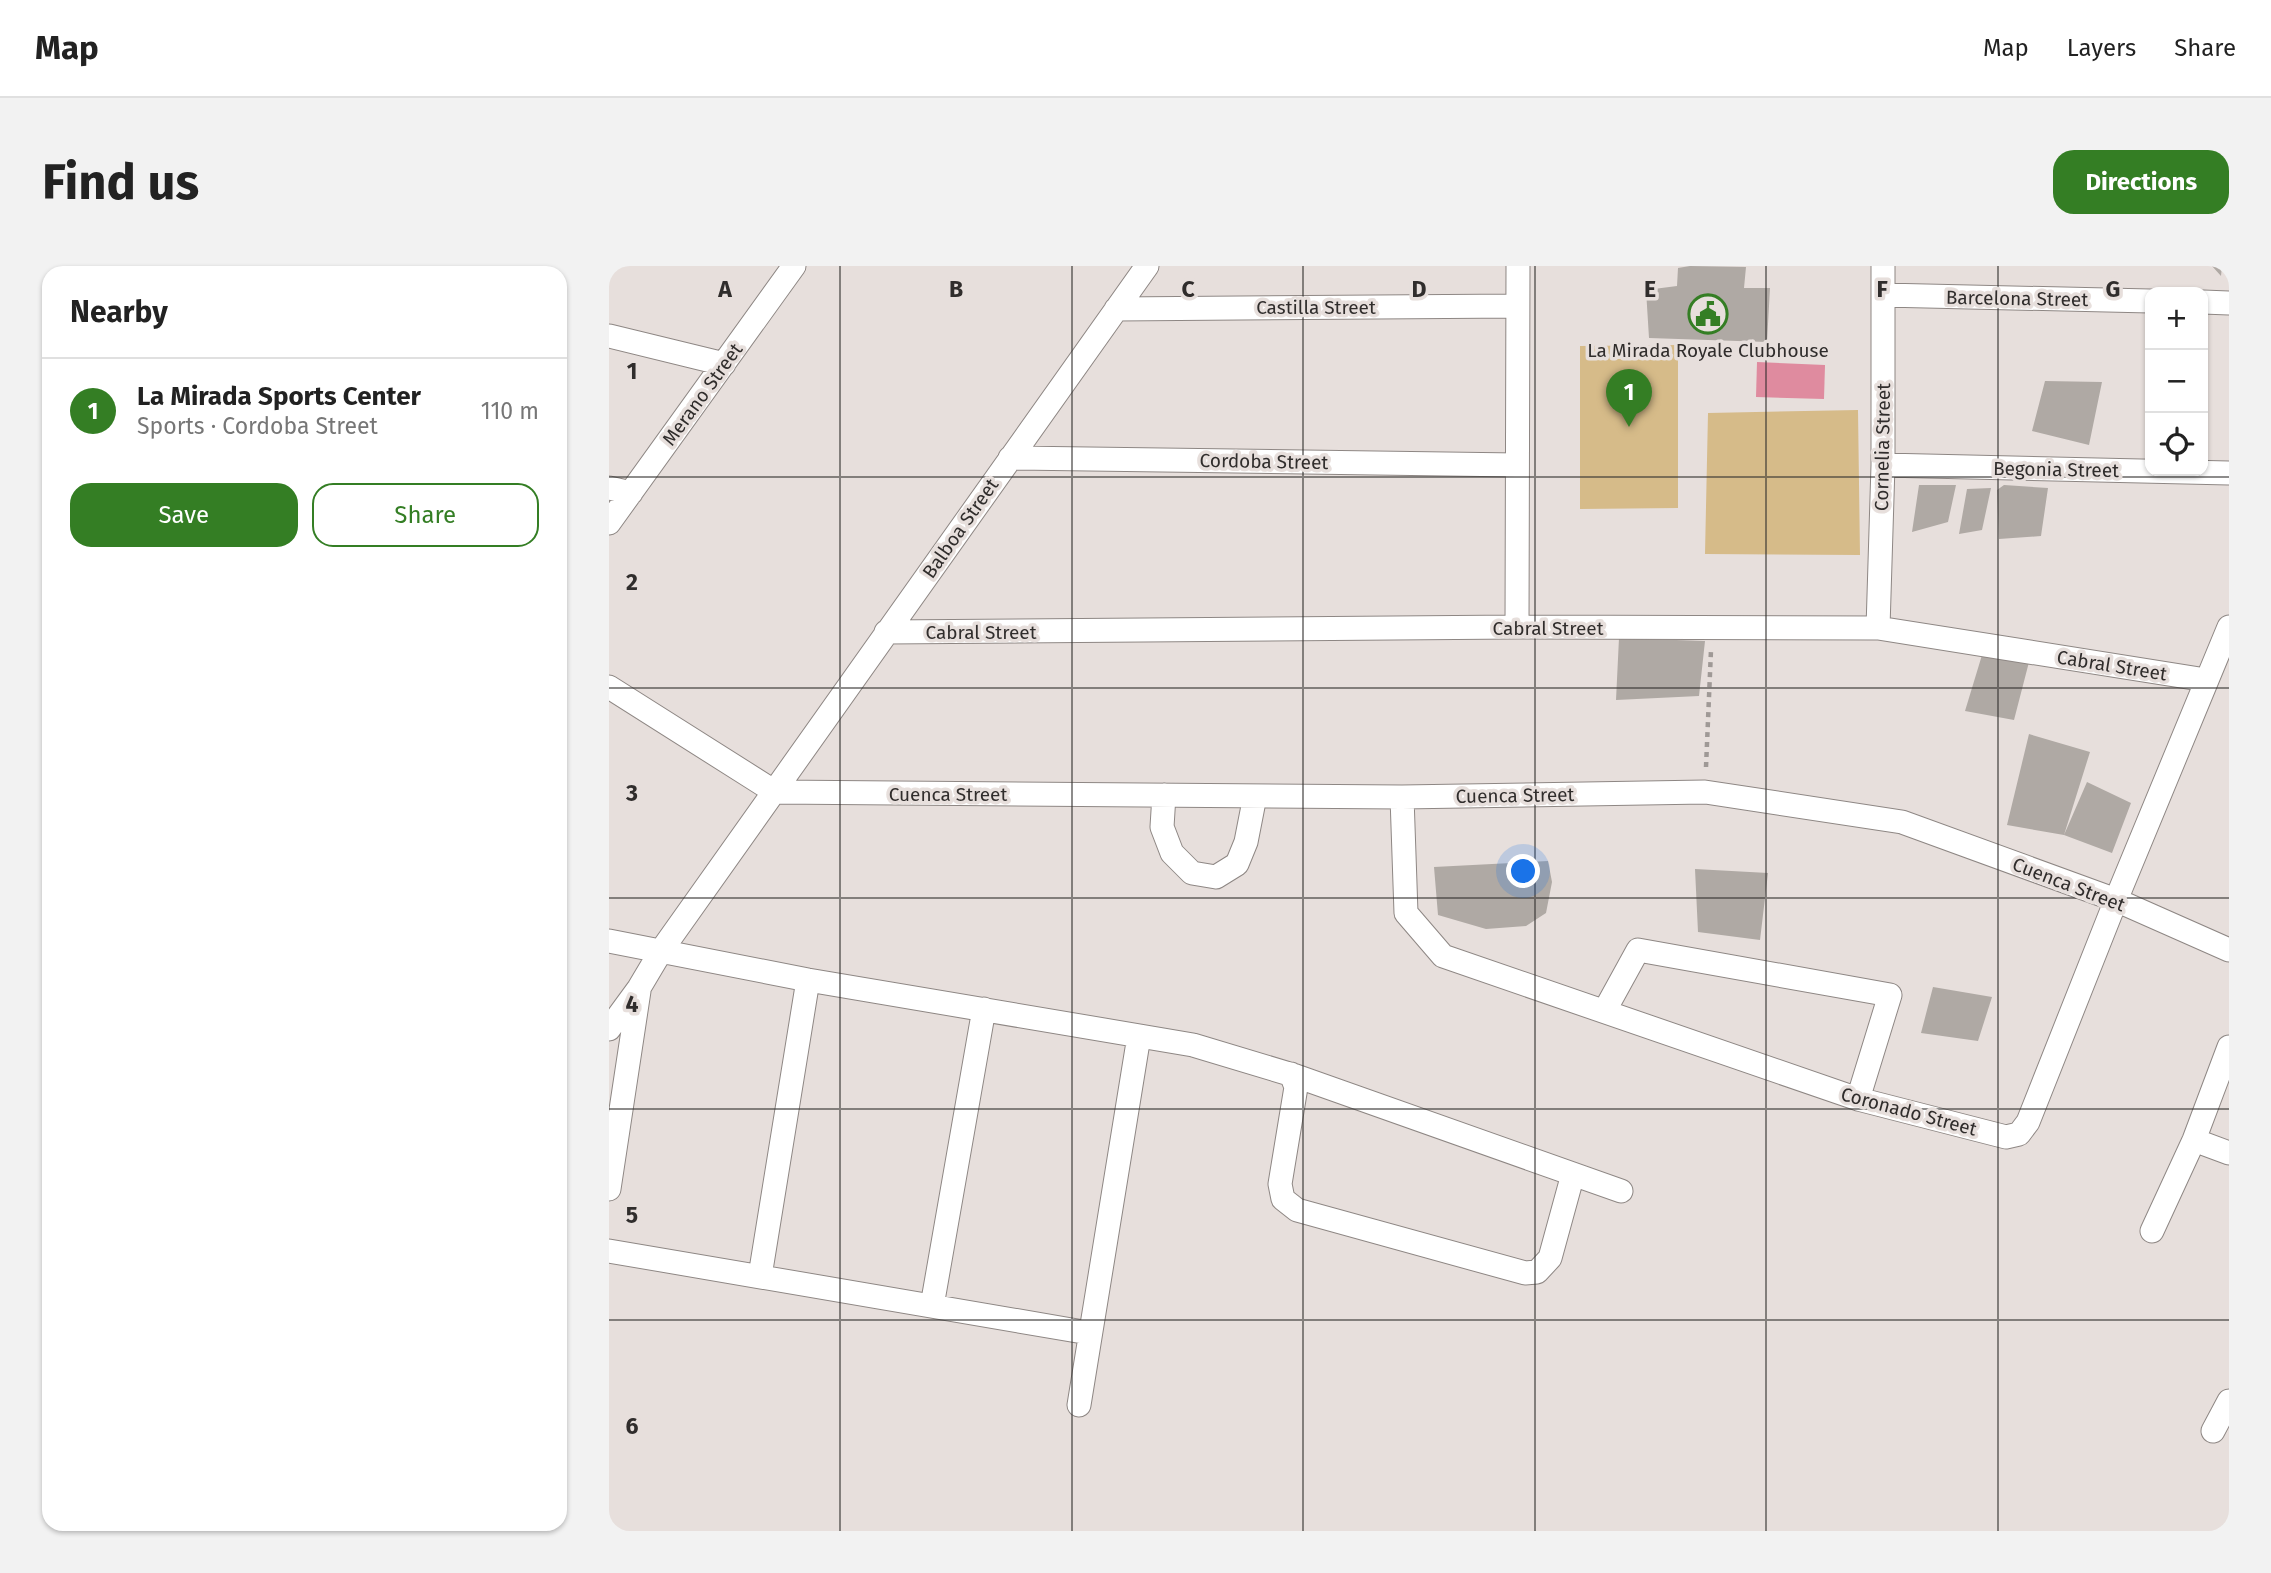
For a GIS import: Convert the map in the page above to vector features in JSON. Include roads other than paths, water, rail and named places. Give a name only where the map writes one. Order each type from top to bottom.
[{"type":"street","name":"Merano Street","points":[[609,523],[620,490],[724,363],[794,266]]},
{"type":"street","name":"Balboa Street","points":[[609,1029],[639,988],[661,951],[1147,266]]},
{"type":"street","points":[[1517,627],[1518,266]]},
{"type":"street","name":"Cornelia Street","points":[[1878,628],[1883,464],[1883,266]]},
{"type":"street","name":"Barcelona Street","points":[[1883,295],[2145,301]]},
{"type":"street","points":[[2208,302],[2229,303]]},
{"type":"street","name":"Castilla Street","points":[[1116,309],[1517,306]]},
{"type":"street","points":[[609,336],[724,363]]},
{"type":"street","name":"Cordoba Street","points":[[1010,458],[1517,465]]},
{"type":"street","name":"Begonia Street","points":[[1883,464],[2229,473]]},
{"type":"street","name":"Cabral Street","points":[[886,632],[1517,627],[1878,628],[2206,680]]},
{"type":"street","name":"Coronado Street","points":[[1402,797],[1406,913],[1443,956],[1858,1099],[2006,1137],[2019,1134],[2028,1122],[2229,627]]},
{"type":"street","points":[[609,687],[775,792]]},
{"type":"street","name":"Cuenca Street","points":[[775,792],[1402,797],[1705,792],[1902,822],[2116,900],[2229,950]]},
{"type":"street","points":[[1164,795],[1162,827],[1172,853],[1192,873],[1216,877],[1237,864],[1246,842],[1255,796]]},
{"type":"street","points":[[609,941],[809,980],[1192,1045],[1291,1074],[1621,1191]]},
{"type":"street","points":[[1605,1010],[1639,950],[1890,995],[1858,1099]]},
{"type":"street","points":[[760,1276],[809,980]]},
{"type":"street","points":[[609,1189],[639,988]]},
{"type":"street","points":[[932,1306],[984,1009]]},
{"type":"street","points":[[1079,1405],[1139,1036]]},
{"type":"street","points":[[2152,1231],[2193,1140],[2229,1047]]},
{"type":"street","points":[[1291,1074],[1296,1087],[1280,1184],[1283,1199],[1297,1210],[1525,1273],[1537,1272],[1550,1258],[1573,1174]]},
{"type":"street","points":[[2193,1140],[2229,1153]]},
{"type":"street","points":[[609,1251],[1089,1333]]},
{"type":"street","points":[[2213,1431],[2229,1401]]},
{"type":"place","name":"La Mirada Royale Clubhouse","points":[[1708,314]]},
{"type":"place","name":"La Mirada Sports Center","points":[[1629,427]]}]
